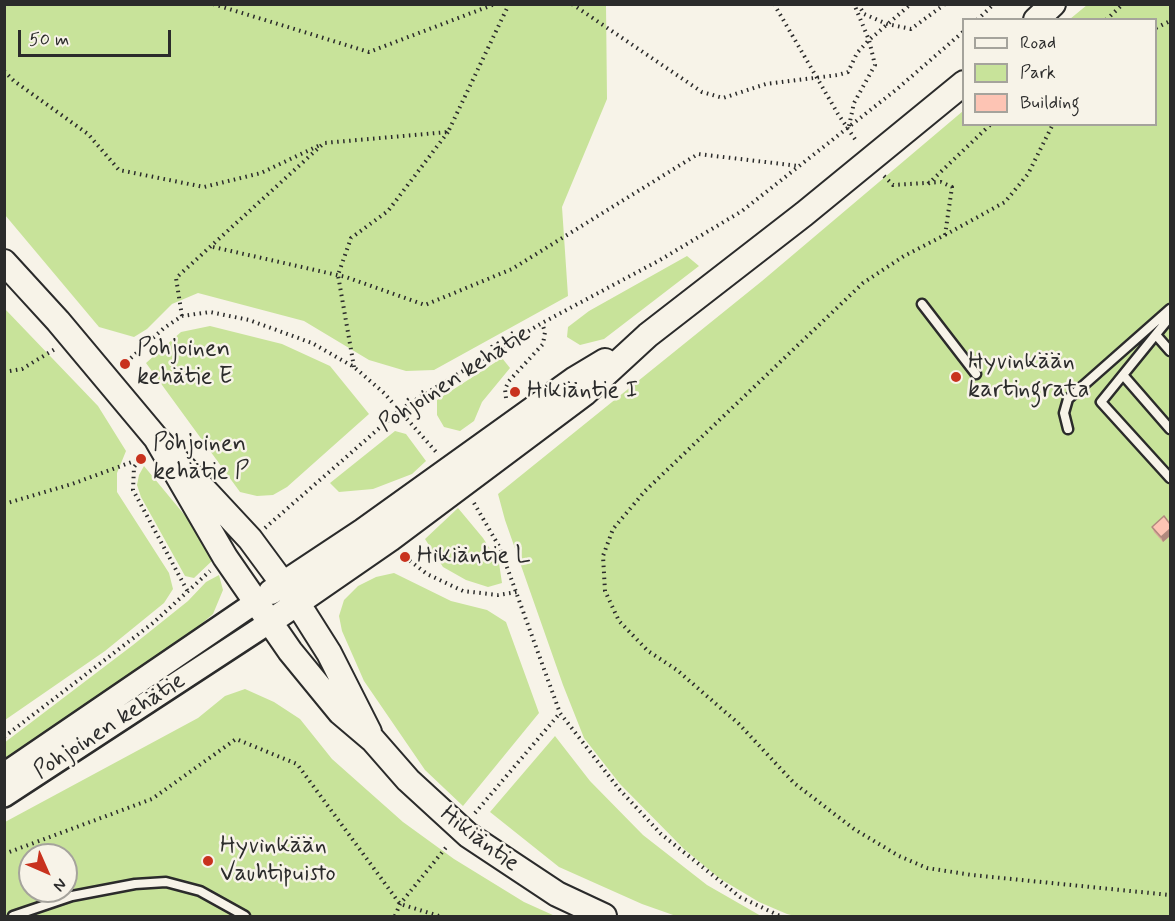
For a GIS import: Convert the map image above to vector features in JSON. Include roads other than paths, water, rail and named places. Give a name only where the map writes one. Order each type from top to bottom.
[{"type":"main road","points":[[1038,18],[1053,4]]},
{"type":"main road","name":"Pohjoinen kehätie","points":[[270,622],[298,604],[585,393],[648,335],[869,161],[962,84]]},
{"type":"main road","points":[[4,262],[73,338],[156,438]]},
{"type":"main road","name":"Pohjoinen kehätie","points":[[256,602],[363,531],[575,379],[648,335]]},
{"type":"main road","name":"Hikiäntie","points":[[156,438],[250,539],[298,604],[329,652],[373,740]]},
{"type":"main road","name":"Hikiäntie","points":[[156,438],[225,557],[270,622],[340,712],[373,740],[408,780],[468,836],[557,894],[603,916]]},
{"type":"street","name":"Pohjoinen kehätie","points":[[4,774],[256,602]]},
{"type":"street","name":"Pohjoinen kehätie","points":[[4,796],[270,622]]},
{"type":"lane","points":[[922,304],[976,374]]},
{"type":"lane","points":[[1068,429],[1064,413],[1068,399],[1170,309]]},
{"type":"lane","points":[[1170,317],[1101,402],[1170,478]]},
{"type":"lane","points":[[1156,335],[1170,351]]},
{"type":"lane","points":[[1123,375],[1170,429]]},
{"type":"lane","points":[[13,916],[72,896],[135,884],[166,882],[200,891],[245,916]]},
{"type":"place","name":"Pohjoinen kehätie E","points":[[125,364]]},
{"type":"place","name":"Hyvinkään kartingrata","points":[[956,377]]},
{"type":"place","name":"Hikiäntie I","points":[[515,392]]},
{"type":"place","name":"Pohjoinen kehätie P","points":[[141,459]]},
{"type":"place","name":"Hikiäntie L","points":[[405,557]]},
{"type":"place","name":"Hyvinkään Vauhtipuisto","points":[[208,861]]}]
